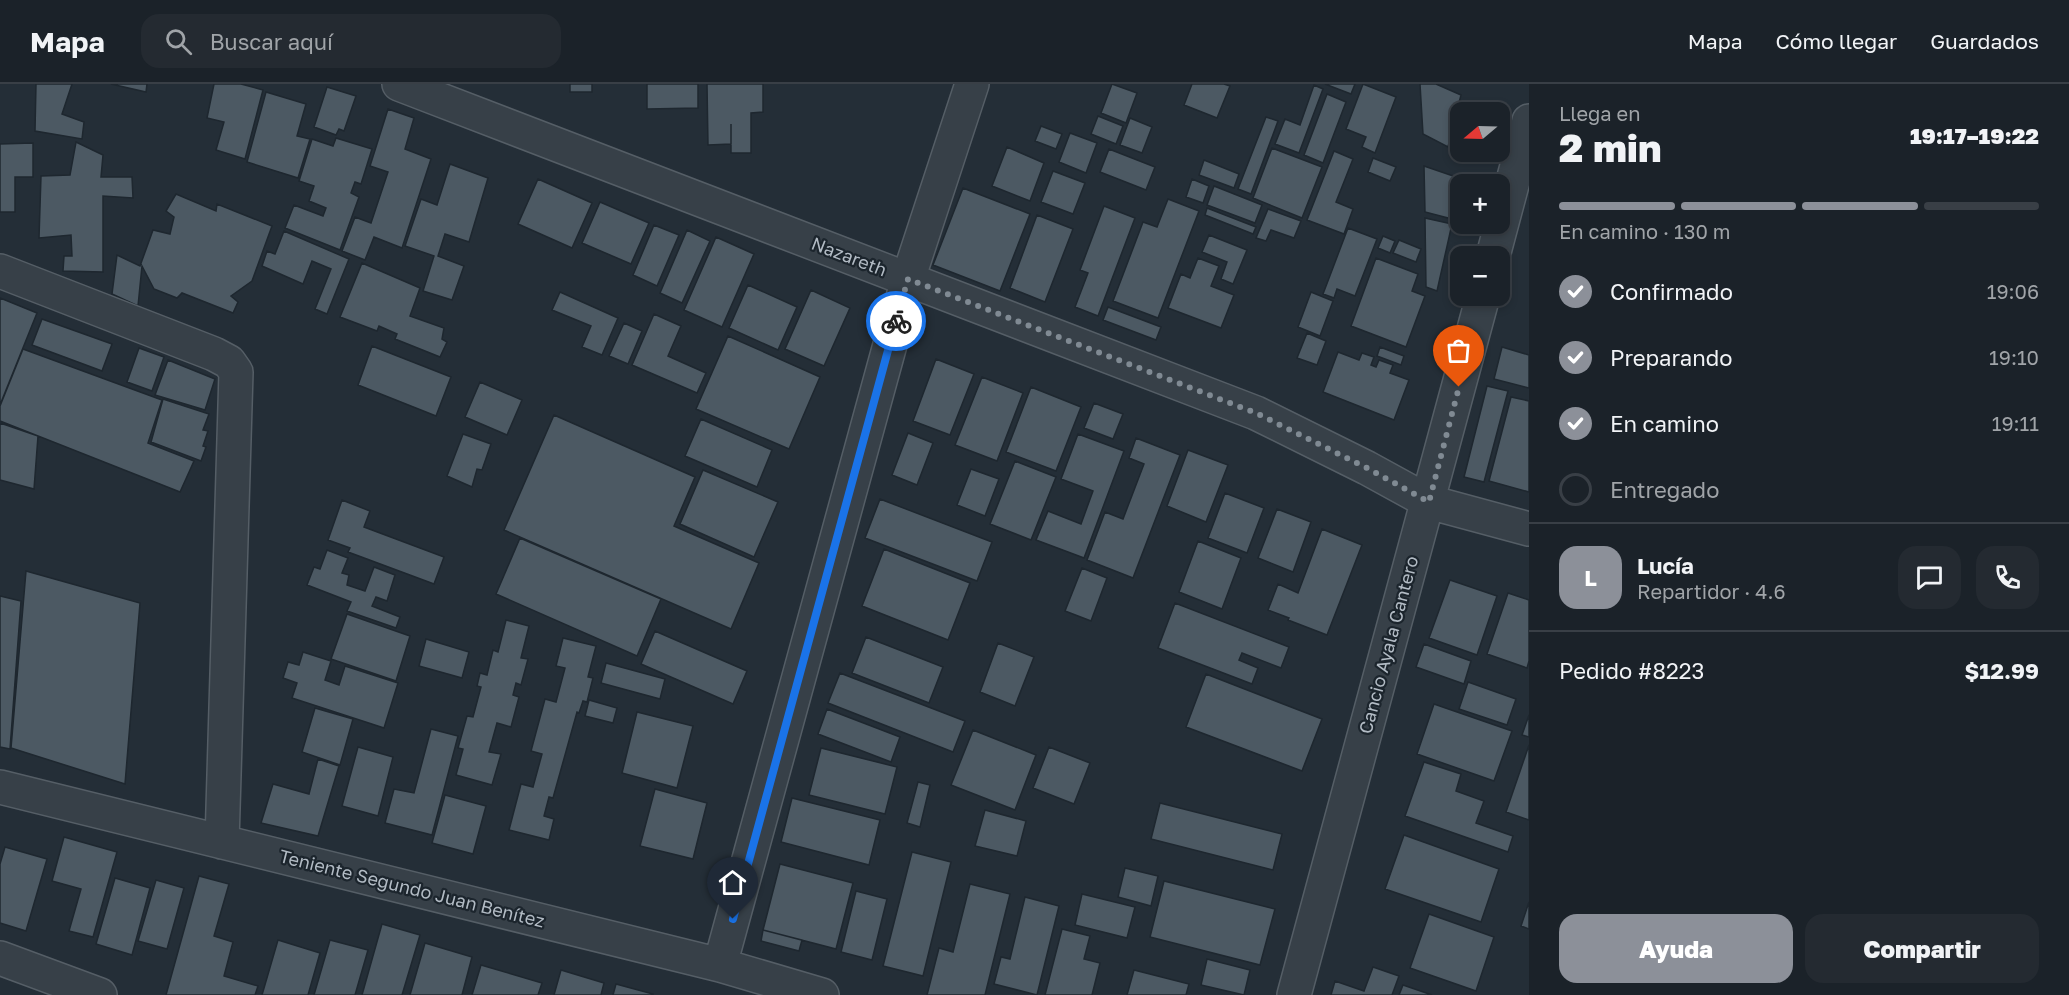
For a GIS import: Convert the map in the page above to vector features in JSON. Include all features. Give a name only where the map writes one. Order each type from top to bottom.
[{"type":"street","name":"Nazareth","points":[[399,84],[1256,413],[1367,468],[1429,502],[1529,529]]},
{"type":"street","points":[[720,964],[908,279],[972,84]]},
{"type":"street","points":[[1496,246],[1529,121]]},
{"type":"street","points":[[0,271],[214,354],[229,362],[236,372],[222,842]]},
{"type":"street","name":"Cancio Ayala Cantero","points":[[1294,995],[1480,306]]},
{"type":"street","name":"Teniente Segundo Juan Benítez","points":[[0,787],[720,964],[822,995]]},
{"type":"street","points":[[0,958],[100,995]]},
{"type":"building","points":[[36,84],[72,84],[62,114],[84,122],[82,139],[35,131]]},
{"type":"building","points":[[111,84],[147,84],[146,92]]},
{"type":"building","points":[[214,84],[241,84],[263,90],[245,159],[216,150],[224,122],[207,118]]},
{"type":"building","points":[[570,84],[592,84],[592,92],[570,92]]},
{"type":"building","points":[[647,84],[698,84],[698,108],[647,109]]},
{"type":"building","points":[[707,84],[763,84],[763,112],[751,113],[751,153],[731,153],[731,144],[708,145]]},
{"type":"building","points":[[1112,84],[1137,93],[1126,123],[1101,113]]},
{"type":"building","points":[[1192,84],[1230,86],[1217,118],[1184,105]]},
{"type":"building","points":[[1325,84],[1355,84],[1351,94]]},
{"type":"building","points":[[1363,84],[1396,97],[1375,153],[1362,147],[1366,137],[1346,129]]},
{"type":"building","points":[[1420,84],[1436,84],[1461,95],[1459,102],[1450,102],[1448,147],[1423,134]]},
{"type":"building","points":[[1314,85],[1323,89],[1299,153],[1275,144],[1285,119],[1300,125]]},
{"type":"building","points":[[327,87],[356,96],[344,131],[339,129],[336,135],[314,127]]},
{"type":"building","points":[[266,92],[306,104],[297,136],[310,139],[298,178],[247,162]]},
{"type":"building","points":[[1327,94],[1346,102],[1323,163],[1304,155]]},
{"type":"building","points":[[388,109],[414,118],[405,149],[431,159],[402,248],[374,237],[365,260],[342,251],[355,217],[371,223],[388,172],[370,166]]},
{"type":"building","points":[[1098,116],[1123,126],[1116,144],[1091,134]]},
{"type":"building","points":[[1266,117],[1278,121],[1251,194],[1238,189]]},
{"type":"building","points":[[1130,118],[1152,127],[1142,153],[1120,145]]},
{"type":"building","points":[[1041,126],[1062,134],[1056,149],[1035,141]]},
{"type":"building","points":[[1070,133],[1097,143],[1086,173],[1059,162]]},
{"type":"building","points":[[336,138],[372,149],[361,184],[355,182],[351,193],[359,197],[340,250],[285,228],[294,205],[323,216],[326,208],[309,201],[314,186],[299,181],[312,139],[333,146]]},
{"type":"building","points":[[76,142],[103,155],[101,177],[132,177],[133,198],[103,196],[103,272],[63,271],[64,256],[72,256],[71,235],[39,238],[41,176],[70,175]]},
{"type":"building","points":[[33,143],[33,177],[15,177],[15,212],[0,212],[0,144]]},
{"type":"building","points":[[1007,147],[1044,163],[1030,201],[992,186]]},
{"type":"building","points":[[1272,148],[1322,167],[1302,218],[1253,198]]},
{"type":"building","points":[[1109,149],[1155,167],[1146,190],[1100,172]]},
{"type":"building","points":[[1334,151],[1353,159],[1336,202],[1353,209],[1344,234],[1307,220]]},
{"type":"building","points":[[1373,158],[1396,167],[1390,181],[1368,172]]},
{"type":"building","points":[[1204,160],[1239,174],[1234,188],[1199,175]]},
{"type":"building","points":[[450,164],[488,178],[469,242],[445,234],[438,256],[464,266],[452,300],[423,291],[434,256],[405,246],[421,199],[437,205]]},
{"type":"building","points":[[1424,166],[1450,175],[1450,218],[1425,212]]},
{"type":"building","points":[[1053,171],[1085,183],[1073,214],[1041,202]]},
{"type":"building","points":[[538,179],[592,203],[572,248],[518,224]]},
{"type":"building","points":[[1192,179],[1209,186],[1203,203],[1186,197]]},
{"type":"building","points":[[1214,186],[1262,205],[1255,223],[1207,205]]},
{"type":"building","points":[[963,188],[1030,214],[1000,291],[933,265]]},
{"type":"building","points":[[176,194],[216,211],[217,204],[272,226],[252,281],[231,296],[238,302],[233,313],[182,293],[177,298],[154,289],[142,266],[138,306],[112,294],[117,255],[140,266],[153,230],[170,234],[174,217],[166,211]]},
{"type":"building","points":[[1168,199],[1199,211],[1158,318],[1113,301],[1143,222],[1157,227]]},
{"type":"building","points":[[600,202],[649,223],[631,264],[582,243]]},
{"type":"building","points":[[1104,206],[1135,218],[1098,316],[1075,307],[1088,273],[1080,270]]},
{"type":"building","points":[[1207,208],[1256,227],[1253,234],[1205,215]]},
{"type":"building","points":[[1268,209],[1301,221],[1294,238],[1271,230],[1266,241],[1256,238]]},
{"type":"building","points":[[1037,215],[1073,229],[1045,302],[1010,288]]},
{"type":"building","points":[[1425,218],[1450,224],[1437,291],[1426,287]]},
{"type":"building","points":[[654,225],[679,235],[657,286],[633,275]]},
{"type":"building","points":[[1348,228],[1377,239],[1355,296],[1337,289],[1334,298],[1323,294]]},
{"type":"building","points":[[687,230],[710,241],[682,303],[660,293]]},
{"type":"building","points":[[284,231],[349,259],[327,314],[315,309],[331,269],[312,261],[303,284],[262,266],[267,251],[275,254]]},
{"type":"building","points":[[1209,235],[1247,250],[1233,284],[1221,279],[1227,262],[1202,252]]},
{"type":"building","points":[[1383,236],[1395,241],[1390,253],[1378,248]]},
{"type":"building","points":[[716,237],[754,254],[722,327],[684,310]]},
{"type":"building","points":[[1399,240],[1421,249],[1416,262],[1393,253]]},
{"type":"building","points":[[1198,258],[1219,266],[1211,286],[1234,295],[1221,328],[1168,308],[1181,274],[1190,278]]},
{"type":"building","points":[[1376,258],[1418,274],[1412,291],[1425,296],[1406,347],[1351,326]]},
{"type":"building","points":[[362,263],[420,288],[410,316],[444,328],[442,339],[447,342],[440,357],[395,339],[397,334],[379,326],[377,331],[340,317]]},
{"type":"building","points":[[748,285],[797,307],[778,350],[729,328]]},
{"type":"building","points":[[811,290],[850,308],[824,366],[785,349]]},
{"type":"building","points":[[560,292],[618,318],[602,355],[582,347],[591,326],[552,310]]},
{"type":"building","points":[[1311,292],[1333,301],[1320,336],[1298,327]]},
{"type":"building","points":[[0,298],[37,313],[0,405]]},
{"type":"building","points":[[1108,307],[1161,327],[1156,340],[1103,320]]},
{"type":"building","points":[[654,314],[681,326],[668,356],[706,373],[697,393],[632,365]]},
{"type":"building","points":[[42,319],[112,344],[102,371],[32,345]]},
{"type":"building","points":[[624,323],[642,331],[628,364],[609,356]]},
{"type":"building","points":[[1307,333],[1326,341],[1317,365],[1297,358]]},
{"type":"building","points":[[728,336],[820,377],[789,449],[696,409]]},
{"type":"building","points":[[372,346],[451,377],[436,416],[358,385]]},
{"type":"building","points":[[1380,347],[1404,356],[1401,365],[1377,356]]},
{"type":"building","points":[[1502,347],[1529,355],[1529,388],[1494,379]]},
{"type":"building","points":[[139,348],[164,357],[152,391],[127,382]]},
{"type":"building","points":[[23,349],[162,400],[148,443],[194,461],[180,492],[0,421],[0,406]]},
{"type":"building","points":[[1338,352],[1359,360],[1362,353],[1374,357],[1371,365],[1376,367],[1379,360],[1393,365],[1390,373],[1409,380],[1394,420],[1323,392]]},
{"type":"building","points":[[936,359],[974,374],[950,435],[913,421]]},
{"type":"building","points":[[168,360],[215,379],[205,410],[155,395]]},
{"type":"building","points":[[982,377],[1023,393],[997,461],[955,445]]},
{"type":"building","points":[[480,382],[522,400],[507,435],[465,417]]},
{"type":"building","points":[[1487,386],[1508,391],[1484,482],[1464,477]]},
{"type":"building","points":[[1031,387],[1081,407],[1056,471],[1006,452]]},
{"type":"building","points":[[1511,397],[1529,401],[1529,492],[1489,481]]},
{"type":"building","points":[[163,399],[209,414],[203,430],[208,431],[201,461],[151,442]]},
{"type":"building","points":[[1094,403],[1123,414],[1113,439],[1084,428]]},
{"type":"building","points":[[554,415],[695,477],[674,526],[759,563],[731,629],[504,530]]},
{"type":"building","points":[[701,419],[772,450],[757,487],[685,456]]},
{"type":"building","points":[[0,423],[38,436],[34,489],[0,480]]},
{"type":"building","points":[[908,433],[933,443],[917,485],[892,475]]},
{"type":"building","points":[[463,434],[491,444],[482,470],[477,469],[472,487],[447,476]]},
{"type":"building","points":[[1078,434],[1124,451],[1084,558],[1036,540],[1048,511],[1081,524],[1093,491],[1061,479]]},
{"type":"building","points":[[1136,438],[1180,455],[1133,578],[1087,560],[1105,512],[1123,519],[1144,464],[1129,458]]},
{"type":"building","points":[[1188,450],[1228,465],[1206,522],[1167,506]]},
{"type":"building","points":[[1015,461],[1056,477],[1031,540],[990,524]]},
{"type":"building","points":[[971,469],[999,479],[985,516],[957,505]]},
{"type":"building","points":[[703,470],[778,502],[754,557],[680,524]]},
{"type":"building","points":[[1225,493],[1264,508],[1247,553],[1208,538]]},
{"type":"building","points":[[880,499],[992,542],[977,581],[865,538]]},
{"type":"building","points":[[342,500],[370,511],[364,527],[444,557],[434,584],[348,552],[350,548],[328,540]]},
{"type":"building","points":[[1277,509],[1311,522],[1293,572],[1258,558]]},
{"type":"building","points":[[1322,529],[1362,545],[1327,635],[1268,610],[1278,584],[1298,593]]},
{"type":"building","points":[[520,538],[661,599],[637,656],[496,594]]},
{"type":"building","points":[[1198,541],[1241,558],[1222,609],[1179,592]]},
{"type":"building","points":[[884,549],[970,583],[948,640],[862,606]]},
{"type":"building","points":[[327,550],[348,558],[342,573],[349,575],[347,585],[365,591],[374,567],[395,575],[387,601],[376,597],[372,606],[400,617],[396,628],[347,611],[351,602],[307,585],[314,567],[320,569]]},
{"type":"building","points":[[1082,568],[1107,578],[1091,621],[1065,611]]},
{"type":"building","points":[[26,571],[140,603],[125,784],[11,748]]},
{"type":"building","points":[[1450,580],[1497,596],[1477,655],[1429,638]]},
{"type":"building","points":[[1508,593],[1529,600],[1527,668],[1487,654]]},
{"type":"building","points":[[0,596],[21,601],[10,749],[0,747]]},
{"type":"building","points":[[1175,603],[1289,647],[1281,668],[1242,653],[1239,660],[1258,668],[1252,684],[1158,648]]},
{"type":"building","points":[[347,614],[410,636],[396,681],[331,659]]},
{"type":"building","points":[[506,620],[529,626],[521,658],[528,659],[521,685],[516,683],[513,695],[519,697],[511,727],[497,723],[489,752],[501,754],[492,785],[456,775],[463,749],[458,748],[467,716],[473,717],[481,687],[477,686],[480,673],[487,675],[493,650],[498,652]]},
{"type":"building","points":[[655,631],[747,671],[733,704],[641,664]]},
{"type":"building","points":[[866,637],[943,667],[929,703],[852,673]]},
{"type":"building","points":[[563,638],[596,646],[588,677],[593,678],[587,702],[583,701],[579,713],[577,712],[553,798],[549,797],[544,816],[554,819],[549,840],[509,830],[521,784],[533,787],[542,754],[531,751],[545,699],[556,702],[565,668],[556,666]]},
{"type":"building","points":[[426,639],[469,652],[462,678],[419,666]]},
{"type":"building","points":[[998,643],[1034,657],[1015,706],[980,692]]},
{"type":"building","points":[[1424,644],[1471,661],[1464,684],[1416,667]]},
{"type":"building","points":[[303,652],[331,661],[325,680],[339,685],[345,666],[398,683],[384,728],[292,698],[297,683],[283,678],[288,662],[299,665]]},
{"type":"building","points":[[606,663],[665,679],[660,699],[601,683]]},
{"type":"building","points":[[840,673],[965,721],[953,752],[828,703]]},
{"type":"building","points":[[1206,674],[1322,719],[1302,771],[1186,727]]},
{"type":"building","points":[[1468,682],[1516,699],[1507,725],[1459,709]]},
{"type":"building","points":[[589,700],[617,708],[613,723],[585,716]]},
{"type":"building","points":[[1434,704],[1512,731],[1494,781],[1417,754]]},
{"type":"building","points":[[315,708],[353,719],[340,765],[302,752]]},
{"type":"building","points":[[827,709],[900,737],[891,762],[818,734]]},
{"type":"building","points":[[637,712],[693,726],[677,788],[622,773]]},
{"type":"building","points":[[1529,715],[1529,737],[1522,735]]},
{"type":"building","points":[[431,729],[458,736],[432,835],[385,823],[394,789],[414,793]]},
{"type":"building","points":[[973,730],[1036,755],[1015,810],[951,785]]},
{"type":"building","points":[[1529,745],[1529,820],[1506,812]]},
{"type":"building","points":[[358,747],[393,757],[378,816],[342,806]]},
{"type":"building","points":[[1049,747],[1090,763],[1074,804],[1033,788]]},
{"type":"building","points":[[821,748],[897,767],[885,814],[809,795]]},
{"type":"building","points":[[318,759],[339,766],[318,836],[261,823],[273,784],[309,794]]},
{"type":"building","points":[[1424,762],[1461,774],[1456,791],[1484,801],[1476,823],[1513,836],[1508,852],[1405,816]]},
{"type":"building","points":[[918,782],[930,785],[920,827],[907,823]]},
{"type":"building","points":[[655,789],[707,803],[693,859],[640,846]]},
{"type":"building","points":[[445,795],[486,806],[473,854],[432,843]]},
{"type":"building","points":[[792,798],[880,820],[869,865],[781,842]]},
{"type":"building","points":[[1160,803],[1282,834],[1273,870],[1151,839]]},
{"type":"building","points":[[985,810],[1026,821],[1017,856],[975,846]]},
{"type":"building","points":[[1404,835],[1499,869],[1481,922],[1385,889]]},
{"type":"building","points":[[64,837],[117,852],[93,937],[69,931],[81,889],[52,881]]},
{"type":"building","points":[[5,847],[47,859],[26,931],[0,923],[0,864]]},
{"type":"building","points":[[912,852],[951,862],[923,976],[883,966]]},
{"type":"building","points":[[780,864],[853,883],[836,949],[763,930]]},
{"type":"building","points":[[1125,868],[1158,876],[1151,906],[1118,897]]},
{"type":"building","points":[[199,876],[229,884],[214,936],[233,942],[224,976],[258,986],[255,995],[166,995]]},
{"type":"building","points":[[115,878],[150,888],[132,955],[96,944]]},
{"type":"building","points":[[156,880],[184,888],[167,949],[138,941]]},
{"type":"building","points":[[1164,881],[1275,909],[1260,965],[1150,937]]},
{"type":"building","points":[[970,884],[1010,894],[985,995],[927,995],[939,948],[953,952]]},
{"type":"building","points":[[856,891],[887,899],[872,960],[841,952]]},
{"type":"building","points":[[1082,894],[1135,907],[1127,938],[1075,925]]},
{"type":"building","points":[[1025,897],[1059,906],[1037,995],[994,984],[1001,957],[1010,959]]},
{"type":"building","points":[[1529,902],[1529,929],[1521,926]]},
{"type":"building","points":[[1429,914],[1494,937],[1476,991],[1410,968]]},
{"type":"building","points":[[382,924],[420,935],[402,995],[362,995]]},
{"type":"building","points":[[1062,929],[1090,936],[1084,959],[1100,963],[1092,995],[1045,995]]},
{"type":"building","points":[[763,930],[802,940],[799,951],[761,941]]},
{"type":"building","points":[[278,940],[320,953],[308,995],[262,995]]},
{"type":"building","points":[[330,940],[368,950],[355,995],[314,995]]},
{"type":"building","points":[[425,943],[472,957],[462,995],[410,995]]},
{"type":"building","points":[[1207,959],[1250,970],[1244,995],[1201,985]]},
{"type":"building","points":[[481,965],[542,983],[538,995],[472,995]]},
{"type":"building","points":[[1373,967],[1399,976],[1392,995],[1331,995],[1335,981],[1364,991]]},
{"type":"building","points":[[561,970],[604,983],[601,995],[554,995]]},
{"type":"building","points":[[1134,970],[1189,984],[1186,995],[1127,995]]},
{"type":"building","points":[[616,984],[653,994],[653,995],[613,995]]},
{"type":"building","points":[[1403,985],[1432,995],[1399,995]]},
{"type":"way so far","points":[[896,321],[908,279],[1256,413],[1367,468],[1429,502],[1459,387]]},
{"type":"route","points":[[733,919],[896,321]]}]
